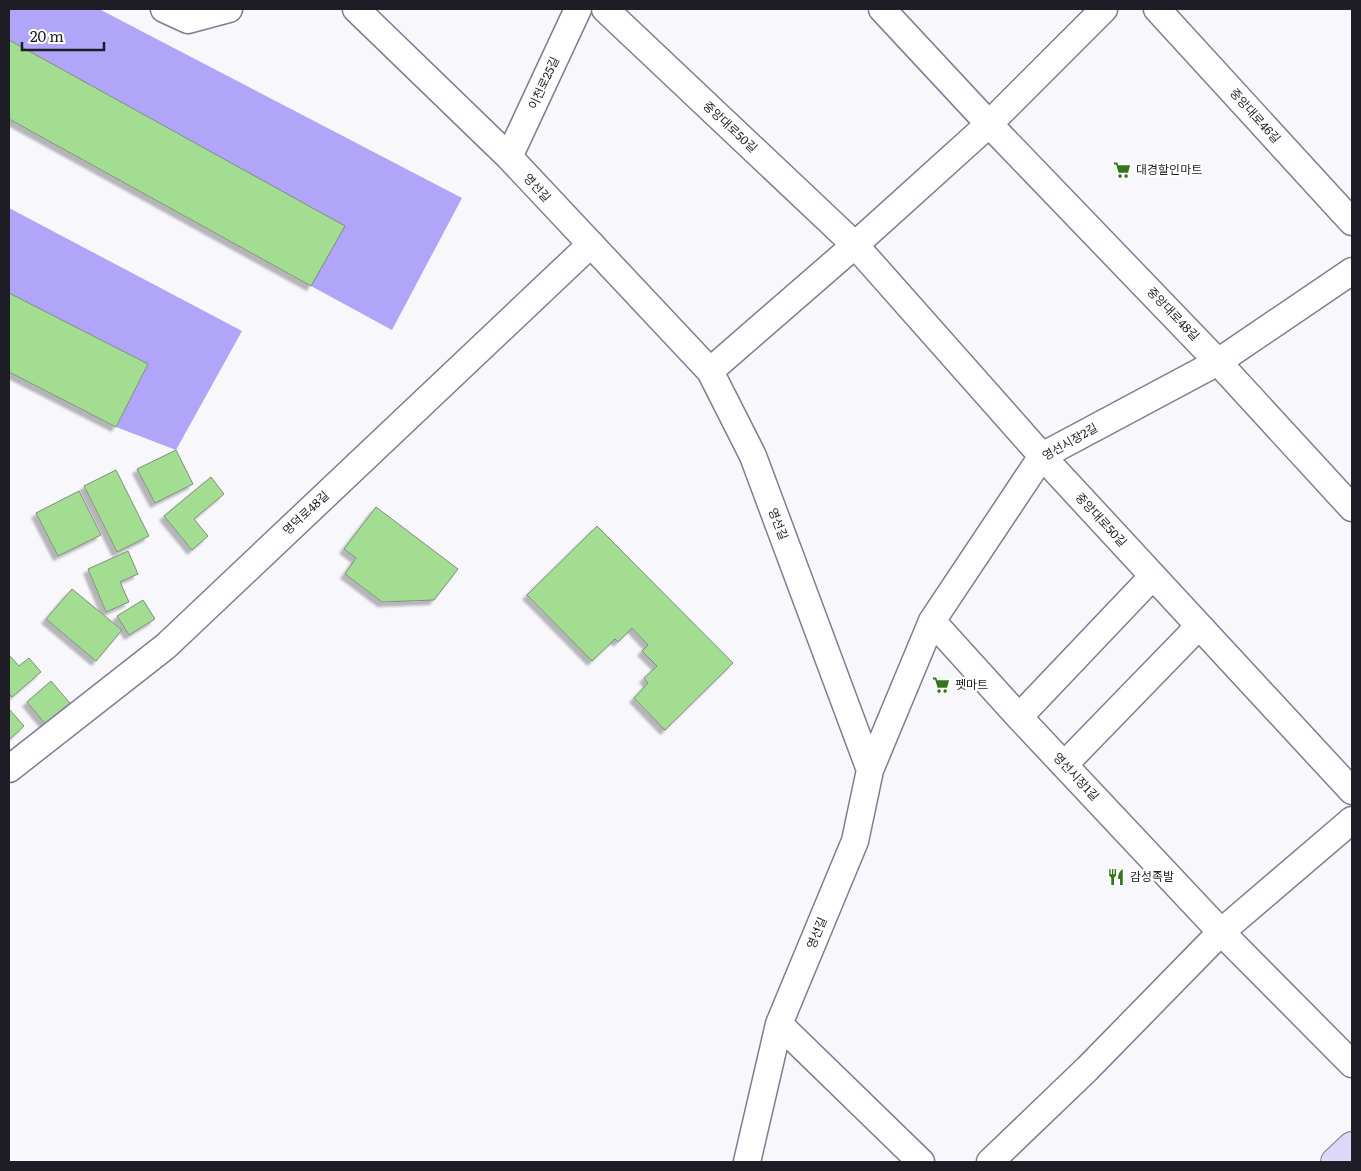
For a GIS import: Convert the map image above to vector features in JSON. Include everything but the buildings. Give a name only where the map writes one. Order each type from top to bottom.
[{"type":"main road","points":[[1336,1162],[1352,1146]]},
{"type":"street","points":[[164,9],[188,20],[229,9]]},
{"type":"street","name":"영선길","points":[[356,9],[509,157],[710,371],[753,456],[870,770],[855,841],[779,1024],[746,1162]]},
{"type":"street","name":"이천로25길","points":[[509,157],[578,9]]},
{"type":"street","name":"중앙대로50길","points":[[606,9],[855,245],[1042,456],[1352,791]]},
{"type":"street","name":"중앙대로48길","points":[[882,9],[989,124],[1218,362],[1352,508]]},
{"type":"street","points":[[710,371],[855,245],[989,124],[1104,9]]},
{"type":"street","name":"중앙대로46길","points":[[1157,9],[1352,222]]},
{"type":"street","name":"명덕로48길","points":[[9,768],[166,646],[590,244]]},
{"type":"street","name":"영선시장2길","points":[[870,770],[932,622],[1042,456],[1218,362],[1352,271]]},
{"type":"street","points":[[1019,717],[1153,576]]},
{"type":"street","name":"영선시장1길","points":[[932,622],[1221,932],[1352,1064]]},
{"type":"street","points":[[1064,765],[1199,626]]},
{"type":"street","points":[[990,1162],[1087,1069],[1221,932],[1352,820]]},
{"type":"street","points":[[779,1024],[922,1162]]},
{"type":"shaded area","points":[[9,9],[99,9],[462,198],[392,330],[311,286],[344,226],[9,40]]},
{"type":"shaded area","points":[[9,208],[242,331],[176,450],[116,427],[148,364],[9,293]]},
{"type":"place","name":"대경할인마트","points":[[1122,170]]},
{"type":"place","name":"펫마트","points":[[941,685]]},
{"type":"place","name":"감성족발","points":[[1116,877]]}]
